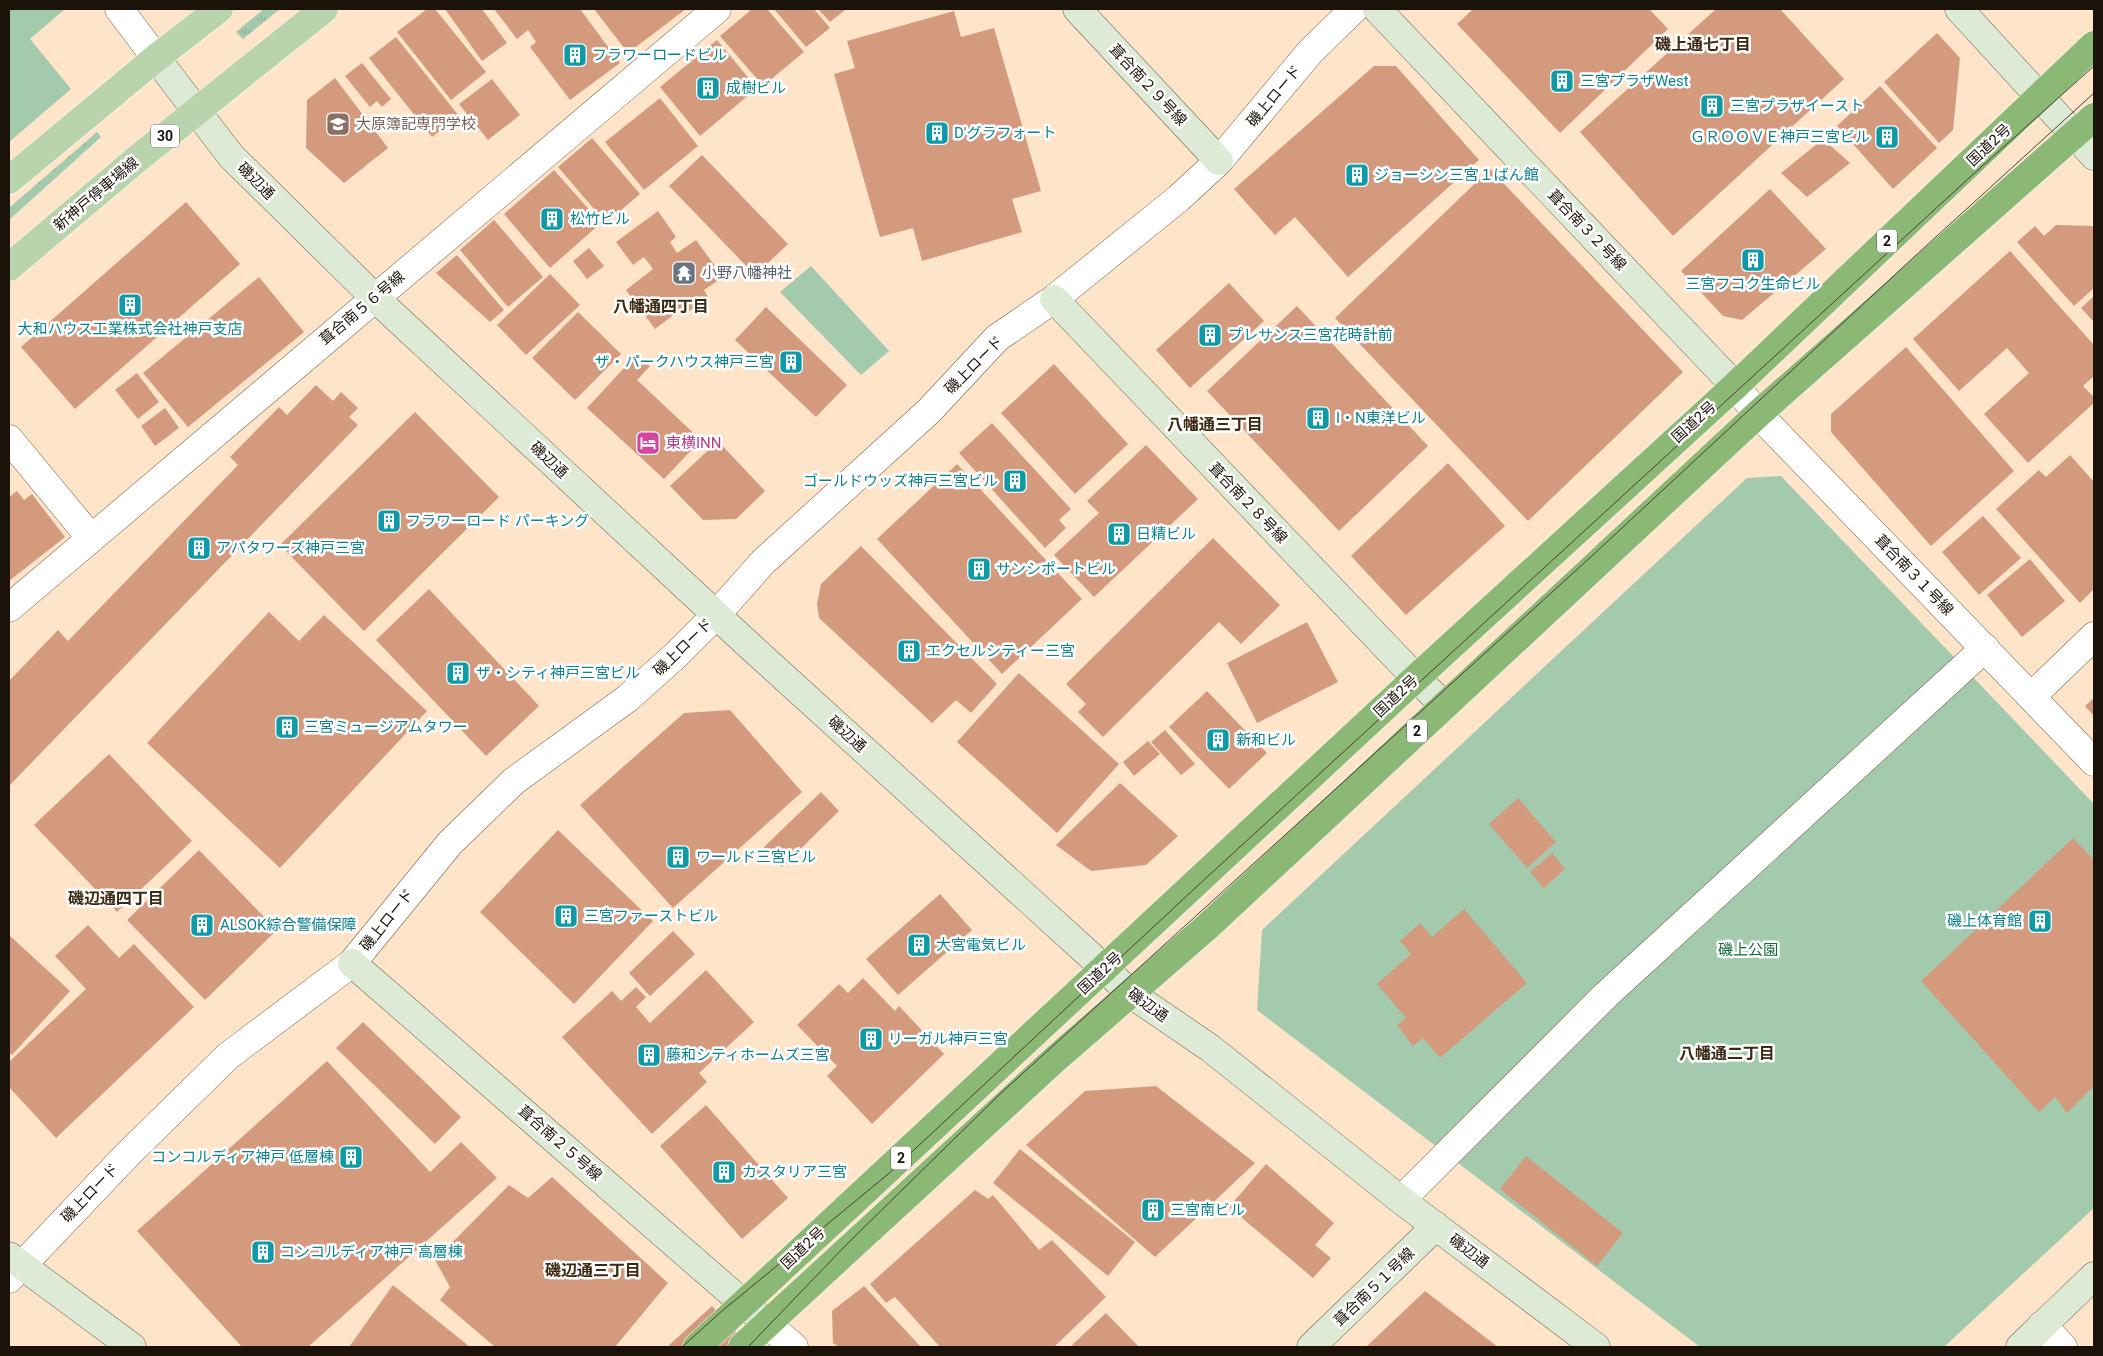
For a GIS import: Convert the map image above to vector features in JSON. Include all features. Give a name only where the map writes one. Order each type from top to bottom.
[{"type":"highway","name":"国道2号","points":[[697,1347],[1416,678],[1735,386],[2094,45]]},
{"type":"highway","name":"国道2号","points":[[742,1347],[1053,1061],[1208,926],[1758,414],[2084,126]]},
{"type":"main road","points":[[9,180],[156,58],[219,9]]},
{"type":"main road","name":"新神戸停車場線","points":[[9,267],[197,111],[324,9]]},
{"type":"street","points":[[119,9],[156,58]]},
{"type":"street","name":"葺合南５６号線","points":[[9,608],[717,9]]},
{"type":"street","name":"葺合南２９号線","points":[[1077,9],[1219,160]]},
{"type":"street","name":"磯上ロード","points":[[13,1267],[228,1056],[352,963],[457,836],[514,781],[628,698],[676,655],[716,615],[763,562],[929,411],[997,338],[1054,299],[1179,198],[1219,160],[1310,52],[1354,9]]},
{"type":"street","name":"葺合南３２号線","points":[[1377,9],[1735,386]]},
{"type":"street","points":[[1960,9],[2040,97],[2084,126],[2094,156]]},
{"type":"street","name":"磯辺通","points":[[156,58],[231,156],[375,298],[716,615],[1131,994],[1210,1048],[1401,1200],[1596,1347]]},
{"type":"street","name":"葺合南２８号線","points":[[1054,299],[1444,705]]},
{"type":"street","name":"葺合南３１号線","points":[[1735,386],[1758,414],[2094,762]]},
{"type":"street","points":[[9,439],[91,538]]},
{"type":"street","points":[[2032,696],[2094,636]]},
{"type":"street","points":[[1401,1200],[1606,995],[1985,648]]},
{"type":"street","name":"葺合南２５号線","points":[[352,963],[767,1324]]},
{"type":"street","name":"葺合南５１号線","points":[[1311,1347],[1436,1226]]},
{"type":"street","points":[[13,1267],[132,1347]]},
{"type":"street","points":[[2020,1347],[2094,1276]]},
{"type":"street","points":[[767,1324],[794,1347]]},
{"type":"street","points":[[2042,1325],[2063,1347]]},
{"type":"green space","points":[[9,9],[65,9],[30,39],[71,89],[9,142]]},
{"type":"green space","points":[[264,9],[280,9],[243,39],[236,32]]},
{"type":"green space","points":[[97,132],[101,137],[9,220],[9,208]]},
{"type":"green space","points":[[811,266],[889,351],[861,375],[780,292]]},
{"type":"green space","name":"磯上公園","points":[[1781,476],[2094,804],[2094,1208],[1944,1347],[1700,1347],[1257,1010],[1262,930],[1747,478]]},
{"type":"building","points":[[427,9],[435,9],[486,72],[451,100],[397,32]]},
{"type":"building","points":[[445,9],[482,9],[507,43],[482,61]]},
{"type":"building","name":"フラワーロードビル","points":[[494,9],[580,9],[620,63],[570,100],[530,47],[536,42],[528,30],[517,39]]},
{"type":"building","points":[[594,9],[686,9],[628,53]]},
{"type":"building","points":[[752,9],[767,9],[804,52],[763,86],[720,36]]},
{"type":"building","points":[[774,9],[814,9],[830,28],[806,47]]},
{"type":"building","points":[[818,9],[846,9],[830,22]]},
{"type":"building","name":"三宮プラザWest","points":[[1473,9],[1649,9],[1668,29],[1560,133],[1457,24]]},
{"type":"building","name":"三宮プラザイースト","points":[[1716,9],[1780,9],[1844,79],[1673,236],[1580,132]]},
{"type":"building","name":"D'グラフォート","points":[[954,11],[961,37],[994,28],[1041,191],[1012,199],[1022,232],[922,261],[913,228],[880,237],[834,74],[855,68],[847,41]]},
{"type":"building","points":[[1937,33],[1960,58],[1953,130],[1939,143],[1884,82]]},
{"type":"building","points":[[396,37],[459,116],[432,137],[369,58]]},
{"type":"building","name":"成樹ビル","points":[[717,40],[757,88],[700,136],[660,87]]},
{"type":"building","points":[[362,63],[391,99],[382,107],[377,101],[370,107],[345,76]]},
{"type":"building","name":"ジョーシン三宮１ばん館","points":[[1374,66],[1396,66],[1479,160],[1348,277],[1295,217],[1275,235],[1234,189]]},
{"type":"building","name":"大原簿記専門学校","points":[[335,78],[388,148],[344,183],[306,148],[307,100]]},
{"type":"building","points":[[492,79],[520,115],[488,140],[459,104]]},
{"type":"building","name":"ＧＲＯＯＶＥ神戸三宮ビル","points":[[1880,86],[1937,148],[1893,189],[1837,126]]},
{"type":"building","points":[[660,98],[698,146],[644,190],[605,142]]},
{"type":"building","points":[[592,138],[640,194],[606,223],[558,167]]},
{"type":"building","points":[[1823,139],[1850,163],[1807,197],[1781,173]]},
{"type":"building","points":[[702,155],[788,244],[755,275],[669,186]]},
{"type":"building","points":[[1490,169],[1683,372],[1528,521],[1335,318]]},
{"type":"building","name":"松竹ビル","points":[[554,170],[601,223],[550,268],[504,214]]},
{"type":"building","name":"三宮フコク生命ビル","points":[[1770,189],[1826,249],[1742,320],[1723,316],[1681,271]]},
{"type":"building","name":"大和ハウス工業株式会社神戸支店","points":[[186,202],[240,264],[75,409],[21,347]]},
{"type":"building","name":"小野八幡神社","points":[[658,211],[676,237],[670,242],[677,253],[696,240],[723,277],[704,290],[708,297],[684,315],[680,310],[655,329],[626,290],[653,269],[644,257],[633,265],[616,242]]},
{"type":"building","points":[[494,220],[543,277],[508,307],[460,250]]},
{"type":"building","points":[[2056,225],[2094,226],[2094,288],[2074,306],[2017,242],[2035,226],[2044,236]]},
{"type":"building","points":[[589,248],[604,266],[587,279],[573,261]]},
{"type":"building","points":[[2010,251],[2094,345],[2094,376],[2083,386],[2094,397],[2094,403],[2028,463],[1984,414],[2029,373],[2007,348],[1959,391],[1913,339]]},
{"type":"building","points":[[457,255],[504,310],[490,322],[436,273]]},
{"type":"building","points":[[550,274],[580,305],[526,355],[497,325]]},
{"type":"building","points":[[259,277],[304,332],[188,427],[143,373]]},
{"type":"building","name":"プレサンス三宮花時計前","points":[[1229,283],[1264,321],[1190,388],[1156,350]]},
{"type":"building","points":[[2094,296],[2094,322],[2081,308]]},
{"type":"building","name":"I・N東洋ビル","points":[[1297,306],[1428,446],[1339,531],[1207,391]]},
{"type":"building","name":"ザ・パークハウス神戸三宮","points":[[766,307],[847,385],[816,417],[735,340]]},
{"type":"building","points":[[578,312],[621,354],[575,400],[532,358]]},
{"type":"building","points":[[1906,347],[2014,471],[1931,546],[1831,432],[1831,414]]},
{"type":"building","points":[[637,354],[650,366],[637,380],[701,440],[664,479],[587,408]]},
{"type":"building","points":[[1054,364],[1128,444],[1075,494],[1001,413]]},
{"type":"building","points":[[137,373],[159,402],[138,419],[115,390]]},
{"type":"building","name":"アパタワーズ神戸三宮","points":[[316,385],[333,401],[341,392],[358,408],[349,417],[358,425],[9,786],[9,681],[58,630],[68,641],[238,465],[230,457],[279,407],[287,415]]},
{"type":"building","points":[[165,408],[179,428],[155,446],[141,426]]},
{"type":"building","name":"フラワーロード パーキング","points":[[415,412],[499,497],[364,631],[280,545]]},
{"type":"building","name":"ゴールドウッズ神戸三宮ビル","points":[[992,423],[1071,509],[1059,520],[1066,528],[1045,548],[959,453]]},
{"type":"building","points":[[718,441],[765,491],[736,519],[703,520],[670,486]]},
{"type":"building","name":"日精ビル","points":[[1146,445],[1198,499],[1094,597],[1054,555],[1099,513],[1087,501]]},
{"type":"building","points":[[2070,455],[2094,482],[2094,589],[2080,603],[1996,509],[2039,470],[2046,477]]},
{"type":"building","points":[[1448,463],[1505,526],[1406,615],[1351,556]]},
{"type":"building","name":"サンシポートビル","points":[[957,464],[1082,599],[1002,674],[877,539]]},
{"type":"building","points":[[17,491],[24,500],[32,494],[65,537],[9,581],[9,497]]},
{"type":"building","points":[[1983,516],[2021,558],[1979,595],[1942,552]]},
{"type":"building","points":[[1213,538],[1280,605],[1241,644],[1219,622],[1103,737],[1078,712],[1086,704],[1066,684]]},
{"type":"building","name":"エクセルシティー三宮","points":[[861,546],[997,684],[971,713],[956,700],[932,723],[819,618],[817,604],[821,584]]},
{"type":"building","points":[[2030,559],[2065,601],[2022,637],[1987,595]]},
{"type":"building","name":"ザ・シティ神戸三宮ビル","points":[[429,589],[539,706],[486,756],[376,640]]},
{"type":"building","name":"三宮ミュージアムタワー","points":[[269,612],[299,641],[324,615],[427,711],[280,868],[147,743]]},
{"type":"building","points":[[1307,622],[1338,682],[1257,723],[1227,663]]},
{"type":"building","points":[[1019,673],[1119,764],[1057,833],[957,742]]},
{"type":"building","name":"新和ビル","points":[[1207,691],[1267,753],[1229,789],[1169,727]]},
{"type":"building","points":[[2094,698],[2094,716],[2085,706]]},
{"type":"building","name":"ワールド三宮ビル","points":[[730,710],[802,792],[673,908],[580,805],[684,713]]},
{"type":"building","points":[[1165,730],[1195,764],[1181,775],[1151,742]]},
{"type":"building","points":[[1148,741],[1160,754],[1134,776],[1123,762]]},
{"type":"building","points":[[109,754],[192,841],[117,912],[34,825]]},
{"type":"building","points":[[1120,783],[1178,836],[1146,865],[1091,871],[1056,845]]},
{"type":"building","points":[[821,792],[839,811],[782,867],[764,847]]},
{"type":"building","points":[[1518,798],[1556,842],[1527,868],[1489,824]]},
{"type":"building","name":"三宮ファーストビル","points":[[558,830],[653,921],[574,1004],[480,912]]},
{"type":"building","name":"磯上体育館","points":[[2073,838],[2094,860],[2094,1086],[2067,1113],[2055,1097],[2039,1112],[1921,981]]},
{"type":"building","name":"ALSOK綜合警備保障","points":[[199,850],[277,930],[205,1000],[127,920]]},
{"type":"building","points":[[1552,853],[1565,869],[1544,888],[1530,872]]},
{"type":"building","name":"大宮電気ビル","points":[[940,894],[972,930],[898,995],[866,959]]},
{"type":"building","points":[[1464,909],[1527,983],[1440,1058],[1423,1038],[1413,1046],[1397,1025],[1406,1018],[1377,984],[1411,954],[1400,941],[1420,923],[1432,937]]},
{"type":"building","points":[[88,925],[119,958],[134,944],[194,1007],[56,1138],[9,1087],[9,1062],[86,989],[55,956]]},
{"type":"building","points":[[673,931],[695,954],[650,996],[629,973]]},
{"type":"building","points":[[9,935],[70,991],[12,1055],[9,1052]]},
{"type":"building","name":"藤和シティホームズ三宮","points":[[706,970],[754,1022],[699,1073],[707,1082],[652,1134],[562,1037],[612,991],[621,1001],[636,987],[646,997],[636,1007],[650,1023]]},
{"type":"building","name":"リーガル神戸三宮","points":[[863,978],[895,1011],[899,1006],[944,1054],[872,1124],[827,1076],[837,1066],[797,1025],[839,984],[848,993]]},
{"type":"building","points":[[363,1022],[461,1117],[435,1144],[336,1048]]},
{"type":"building","points":[[327,1061],[430,1172],[461,1142],[497,1178],[308,1347],[242,1347],[137,1231]]},
{"type":"building","name":"三宮南ビル","points":[[1156,1086],[1255,1163],[1155,1257],[1026,1145],[1085,1091]]},
{"type":"building","name":"カスタリア三宮","points":[[706,1105],[788,1198],[742,1239],[660,1146]]},
{"type":"building","points":[[1020,1149],[1135,1242],[1108,1276],[993,1183]]},
{"type":"building","points":[[1526,1156],[1623,1233],[1597,1266],[1500,1189]]},
{"type":"building","points":[[1266,1164],[1334,1223],[1315,1245],[1331,1258],[1313,1278],[1229,1207]]},
{"type":"building","points":[[552,1177],[668,1283],[615,1347],[495,1347],[440,1300],[450,1287],[435,1260],[509,1185],[528,1198]]},
{"type":"building","points":[[975,1190],[988,1199],[993,1195],[1039,1250],[1052,1240],[1106,1297],[1054,1347],[940,1347],[895,1297],[886,1303],[870,1284]]},
{"type":"building","points":[[393,1285],[470,1347],[349,1347]]},
{"type":"building","points":[[864,1286],[921,1347],[839,1347],[833,1343],[832,1311]]},
{"type":"building","points":[[1425,1291],[1498,1347],[1366,1347]]},
{"type":"building","points":[[712,1306],[750,1347],[667,1347]]},
{"type":"building","points":[[1106,1313],[1139,1347],[1075,1347],[1072,1345]]},
{"type":"tram line","points":[[682,1347],[722,1311],[887,1175],[1193,890],[1969,178],[2094,66]]},
{"type":"tram line","points":[[748,1347],[848,1243],[999,1095],[1594,554],[2094,93]]},
{"type":"place","name":"フラワーロードビル","points":[[575,55]]},
{"type":"place","name":"三宮プラザWest","points":[[1562,81]]},
{"type":"place","name":"成樹ビル","points":[[708,88]]},
{"type":"place","name":"三宮プラザイースト","points":[[1712,106]]},
{"type":"place","name":"大原簿記専門学校","points":[[338,124]]},
{"type":"place","name":"D'グラフォート","points":[[937,133]]},
{"type":"place","name":"ＧＲＯＯＶＥ神戸三宮ビル","points":[[1887,137]]},
{"type":"place","name":"ジョーシン三宮１ばん館","points":[[1357,175]]},
{"type":"place","name":"松竹ビル","points":[[552,219]]},
{"type":"place","name":"三宮フコク生命ビル","points":[[1753,260]]},
{"type":"place","name":"小野八幡神社","points":[[684,273]]},
{"type":"place","name":"大和ハウス工業株式会社神戸支店","points":[[130,305]]},
{"type":"place","name":"プレサンス三宮花時計前","points":[[1210,335]]},
{"type":"place","name":"ザ・パークハウス神戸三宮","points":[[791,362]]},
{"type":"place","name":"I・N東洋ビル","points":[[1318,418]]},
{"type":"place","name":"東横INN","points":[[648,443]]},
{"type":"place","name":"ゴールドウッズ神戸三宮ビル","points":[[1015,481]]},
{"type":"place","name":"フラワーロード パーキング","points":[[389,521]]},
{"type":"place","name":"日精ビル","points":[[1119,534]]},
{"type":"place","name":"アパタワーズ神戸三宮","points":[[199,548]]},
{"type":"place","name":"サンシポートビル","points":[[979,569]]},
{"type":"place","name":"エクセルシティー三宮","points":[[909,651]]},
{"type":"place","name":"ザ・シティ神戸三宮ビル","points":[[458,673]]},
{"type":"place","name":"三宮ミュージアムタワー","points":[[287,727]]},
{"type":"place","name":"新和ビル","points":[[1218,740]]},
{"type":"place","name":"ワールド三宮ビル","points":[[678,857]]},
{"type":"place","name":"三宮ファーストビル","points":[[566,916]]},
{"type":"place","name":"磯上体育館","points":[[2040,921]]},
{"type":"place","name":"ALSOK綜合警備保障","points":[[202,925]]},
{"type":"place","name":"大宮電気ビル","points":[[919,945]]},
{"type":"place","name":"リーガル神戸三宮","points":[[871,1039]]},
{"type":"place","name":"藤和シティホームズ三宮","points":[[649,1055]]},
{"type":"place","name":"コンコルディア神戸 低層棟","points":[[351,1157]]},
{"type":"place","name":"カスタリア三宮","points":[[724,1172]]},
{"type":"place","name":"三宮南ビル","points":[[1153,1210]]},
{"type":"place","name":"コンコルディア神戸 高層棟","points":[[263,1252]]},
{"type":"district","name":"磯上通七丁目","points":[[1703,44]]},
{"type":"district","name":"八幡通四丁目","points":[[661,306]]},
{"type":"district","name":"八幡通三丁目","points":[[1215,424]]},
{"type":"district","name":"磯辺通四丁目","points":[[116,898]]},
{"type":"district","name":"八幡通二丁目","points":[[1727,1053]]},
{"type":"district","name":"磯辺通三丁目","points":[[593,1270]]}]
